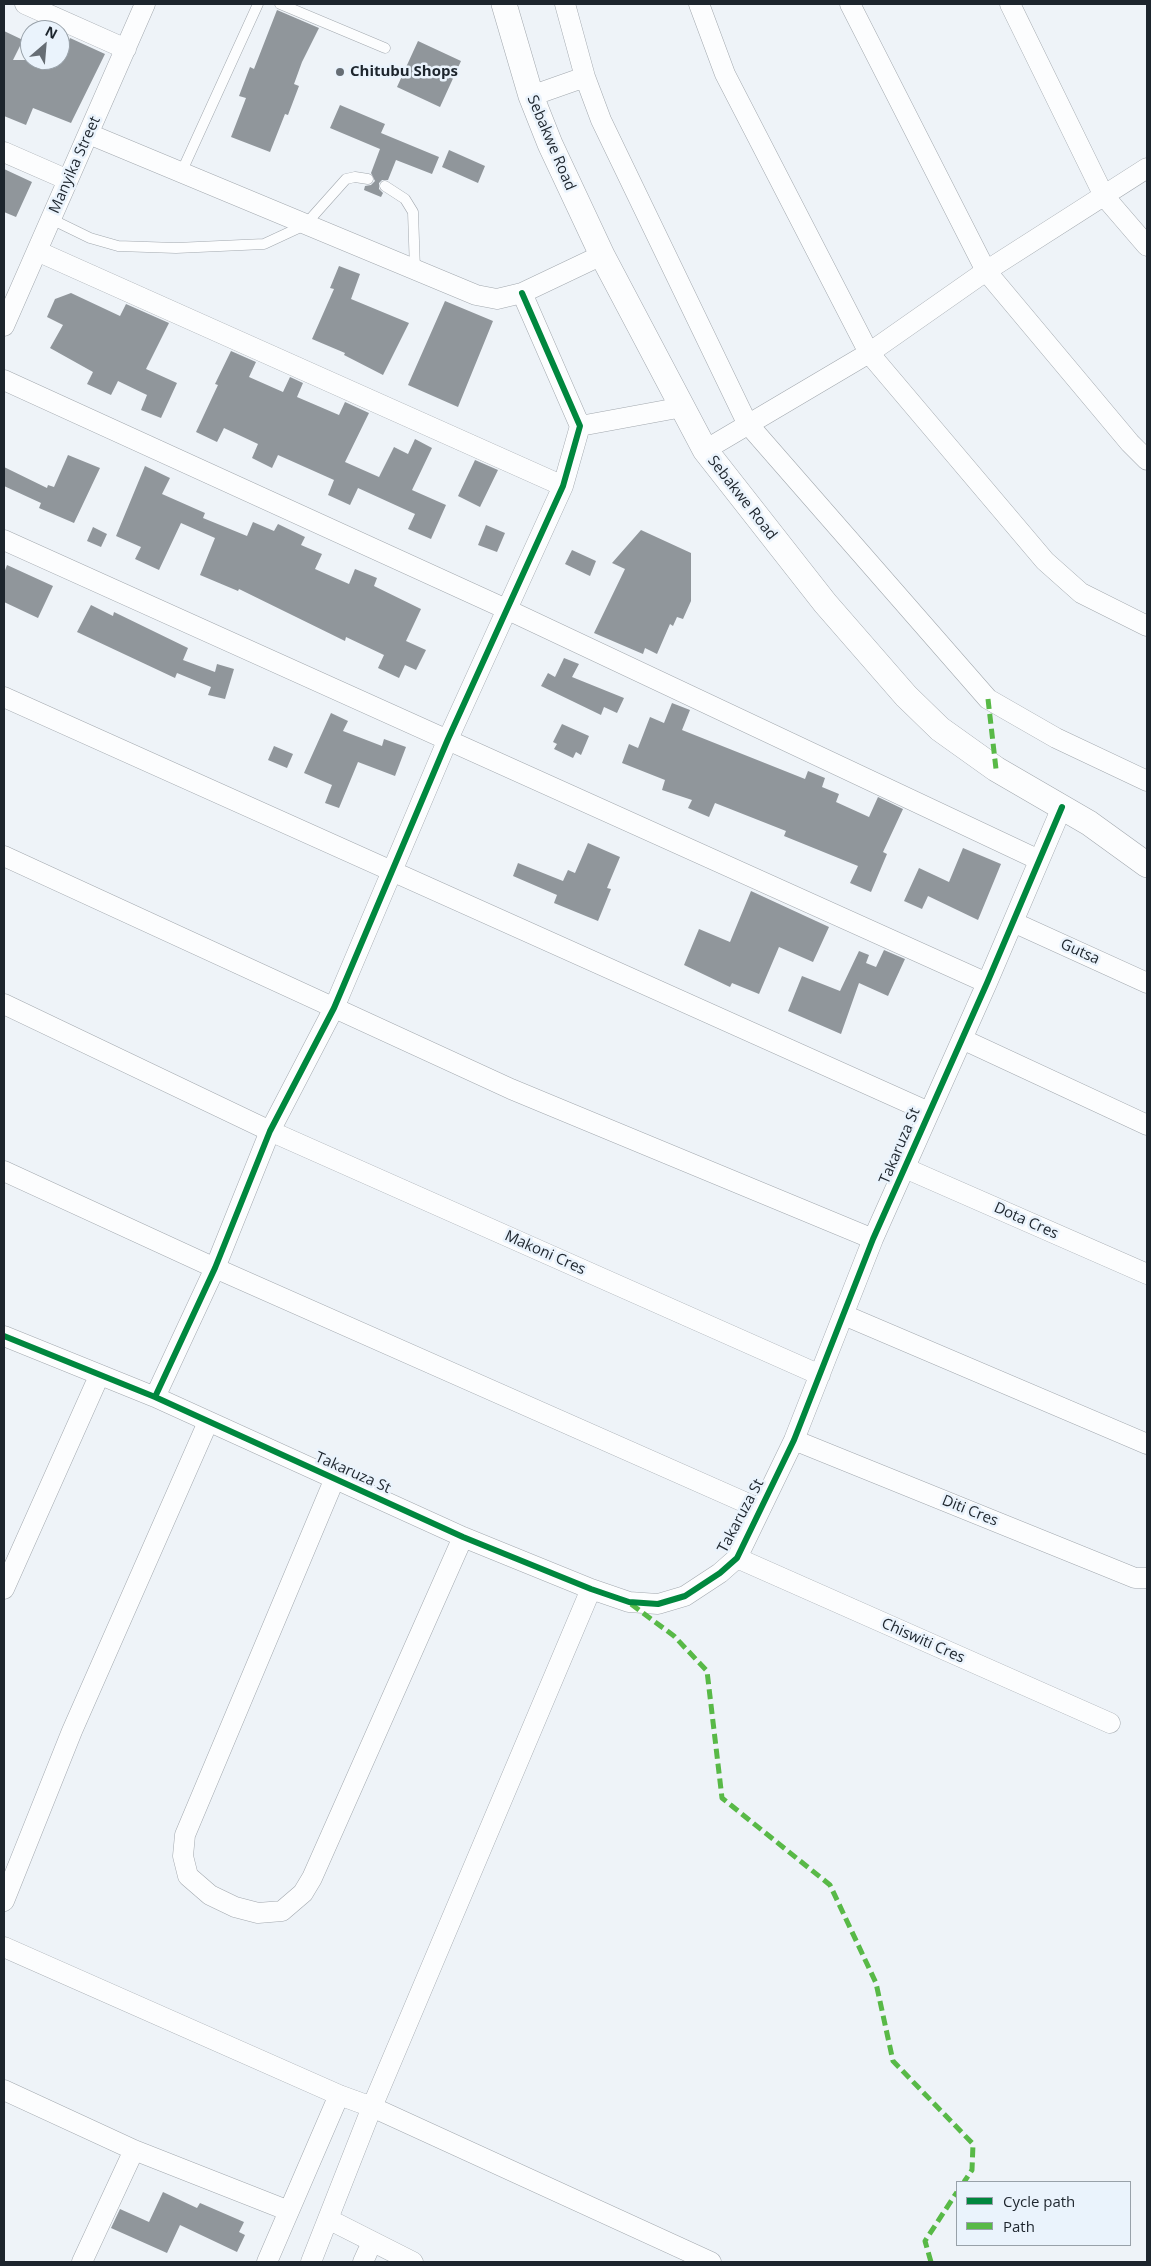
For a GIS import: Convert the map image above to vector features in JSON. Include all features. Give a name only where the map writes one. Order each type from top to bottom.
[{"type":"street","points":[[25,4],[126,49]]},
{"type":"street","name":"Manyika Street","points":[[6,314],[37,251],[145,4]]},
{"type":"street","name":"Sebakwe Road","points":[[504,4],[531,96],[550,144],[602,255],[705,450],[825,603],[906,696],[940,729],[996,769],[1089,823],[1147,865]]},
{"type":"street","points":[[565,4],[585,77],[617,155],[748,423],[988,699],[1056,738],[1147,781]]},
{"type":"street","points":[[699,4],[725,74],[869,353],[1045,561],[1081,593],[1147,626]]},
{"type":"street","points":[[850,4],[986,271],[1130,443],[1147,460]]},
{"type":"street","points":[[1010,4],[1104,196],[1147,246]]},
{"type":"street","points":[[531,96],[585,77]]},
{"type":"street","points":[[89,134],[476,295],[497,299],[522,293],[602,255]]},
{"type":"street","points":[[4,152],[68,180]]},
{"type":"street","points":[[705,450],[869,353],[986,271],[1147,168]]},
{"type":"street","points":[[37,251],[563,486]]},
{"type":"street","points":[[155,1397],[215,1268],[270,1131],[334,1008],[448,739],[563,486],[580,426],[522,293]]},
{"type":"street","points":[[4,380],[506,609],[1039,860]]},
{"type":"street","points":[[580,426],[683,407]]},
{"type":"street","points":[[4,540],[988,984]]},
{"type":"street","points":[[4,697],[929,1112]]},
{"type":"street","name":"Takaruza St","points":[[4,1336],[99,1376],[155,1397],[463,1537],[591,1589],[629,1602],[658,1604],[685,1596],[704,1585],[736,1558],[794,1440],[873,1239],[988,984],[1062,807]]},
{"type":"street","points":[[4,856],[511,1089],[873,1239]]},
{"type":"street","name":"Gutsa","points":[[1013,922],[1147,982]]},
{"type":"street","name":"Makoni Cres","points":[[4,1004],[270,1131],[820,1375]]},
{"type":"street","points":[[962,1039],[1147,1125]]},
{"type":"street","name":"Dota Cres","points":[[905,1168],[1147,1274]]},
{"type":"street","points":[[4,1171],[215,1268],[760,1508]]},
{"type":"street","points":[[844,1316],[1147,1444]]},
{"type":"street","points":[[4,1589],[99,1376]]},
{"type":"street","points":[[4,1900],[72,1731],[208,1422]]},
{"type":"street","name":"Diti Cres","points":[[794,1440],[1135,1578],[1147,1578]]},
{"type":"street","points":[[335,1478],[185,1835],[183,1856],[188,1876],[210,1895],[235,1907],[258,1913],[282,1911],[303,1893],[312,1878],[463,1537]]},
{"type":"street","name":"Chiswiti Cres","points":[[736,1558],[1110,1723]]},
{"type":"street","points":[[311,2262],[372,2107],[591,1589]]},
{"type":"street","points":[[4,1947],[372,2107],[711,2262]]},
{"type":"street","points":[[4,2090],[134,2150],[289,2211]]},
{"type":"street","points":[[267,2262],[339,2094]]},
{"type":"street","points":[[82,2262],[134,2150]]},
{"type":"street","points":[[328,2219],[413,2262]]},
{"type":"street","points":[[363,2262],[372,2242]]},
{"type":"lane","points":[[181,173],[258,4]]},
{"type":"lane","points":[[280,4],[385,48]]},
{"type":"lane","points":[[51,219],[90,238],[118,246],[176,248],[264,244],[305,225],[346,180],[356,177],[368,179]]},
{"type":"lane","points":[[385,186],[405,199],[413,212],[415,270]]},
{"type":"building","points":[[277,10],[319,28],[302,62],[294,84],[299,86],[288,115],[285,114],[270,152],[231,137],[246,98],[239,96],[250,67],[254,69]]},
{"type":"building","points":[[4,31],[20,39],[20,46],[13,60],[20,60],[20,70],[70,70],[70,38],[105,54],[71,123],[33,108],[26,125],[4,116]]},
{"type":"building","points":[[418,41],[461,61],[440,107],[397,87]]},
{"type":"building","points":[[340,105],[385,124],[381,133],[439,157],[432,174],[396,160],[388,180],[382,180],[379,183],[379,189],[383,193],[381,197],[364,190],[365,186],[371,185],[375,181],[371,173],[380,149],[330,128]]},
{"type":"building","points":[[449,150],[485,166],[478,183],[442,167]]},
{"type":"building","points":[[4,169],[32,182],[16,217],[4,212]]},
{"type":"building","points":[[339,266],[360,274],[351,299],[409,323],[383,375],[344,355],[345,353],[312,339],[334,289],[330,288]]},
{"type":"building","points":[[71,293],[120,316],[126,304],[169,323],[146,369],[177,383],[161,418],[141,410],[147,395],[118,381],[111,395],[87,384],[93,372],[50,348],[63,325],[47,317],[55,299]]},
{"type":"building","points":[[445,301],[493,321],[458,407],[408,385]]},
{"type":"building","points":[[231,351],[256,362],[249,377],[283,392],[290,377],[303,383],[297,397],[339,415],[345,402],[369,413],[345,462],[379,477],[394,447],[408,454],[415,439],[432,448],[412,490],[446,505],[431,539],[408,529],[415,514],[358,488],[350,505],[328,495],[334,480],[278,455],[272,468],[252,458],[258,444],[224,428],[217,442],[196,432],[218,385],[215,384]]},
{"type":"building","points":[[68,455],[100,468],[74,523],[39,508],[41,503],[4,486],[4,467],[47,488],[48,485],[54,487]]},
{"type":"building","points":[[475,460],[498,470],[480,507],[458,496]]},
{"type":"building","points":[[145,466],[170,478],[162,494],[205,513],[203,518],[247,536],[253,522],[274,531],[278,524],[305,537],[301,545],[322,554],[315,569],[349,584],[355,569],[377,578],[374,586],[421,609],[406,641],[426,650],[416,670],[405,665],[399,678],[378,668],[384,655],[346,637],[345,641],[239,589],[238,591],[200,575],[215,538],[181,523],[159,570],[135,559],[141,547],[116,536]]},
{"type":"building","points":[[486,525],[505,533],[497,552],[478,545]]},
{"type":"building","points":[[93,527],[107,534],[101,547],[87,541]]},
{"type":"building","points":[[641,530],[691,553],[691,601],[683,619],[677,617],[673,626],[670,624],[657,654],[645,648],[643,654],[594,633],[625,569],[612,563]]},
{"type":"building","points":[[572,550],[596,561],[590,576],[565,564]]},
{"type":"building","points":[[7,565],[53,586],[38,618],[4,602],[4,573]]},
{"type":"building","points":[[91,605],[113,616],[114,612],[188,648],[183,660],[215,672],[217,664],[234,669],[225,699],[208,695],[211,687],[177,673],[175,678],[77,632]]},
{"type":"building","points":[[564,658],[579,664],[572,677],[624,698],[617,713],[604,707],[601,715],[541,686],[548,673],[555,677]]},
{"type":"building","points":[[672,703],[690,710],[682,730],[805,779],[808,771],[825,778],[822,787],[839,794],[836,802],[869,817],[878,797],[903,809],[883,852],[887,854],[871,892],[850,883],[858,866],[784,836],[786,831],[715,803],[709,817],[688,808],[692,800],[662,790],[665,780],[622,763],[629,744],[638,748],[650,717],[664,723]]},
{"type":"building","points":[[331,713],[348,721],[343,731],[382,746],[384,739],[406,747],[395,776],[358,762],[339,808],[325,803],[332,785],[304,773]]},
{"type":"building","points":[[562,724],[589,736],[581,755],[576,752],[573,758],[554,749],[557,744],[553,742]]},
{"type":"building","points":[[274,746],[293,754],[287,768],[268,760]]},
{"type":"building","points":[[588,843],[620,857],[607,888],[611,889],[598,921],[554,903],[557,895],[513,876],[518,863],[563,881],[568,870],[575,873]]},
{"type":"building","points":[[963,848],[1001,864],[978,920],[928,896],[922,909],[904,901],[919,868],[949,882]]},
{"type":"building","points":[[751,891],[829,927],[813,962],[779,947],[759,994],[732,983],[730,987],[684,965],[699,929],[730,942]]},
{"type":"building","points":[[884,950],[905,959],[888,996],[859,983],[841,1034],[788,1011],[802,976],[840,991],[859,951],[869,955],[866,963],[876,967]]},
{"type":"building","points":[[163,2192],[197,2208],[200,2203],[244,2222],[239,2232],[245,2235],[237,2252],[180,2225],[167,2253],[111,2228],[120,2209],[149,2222]]},
{"type":"marked path","points":[[988,699],[996,769]]},
{"type":"marked path","points":[[631,1604],[674,1636],[707,1671],[722,1798],[830,1885],[876,1983],[893,2061],[973,2144],[972,2170],[965,2181]]},
{"type":"marked path","points":[[931,2262],[925,2241],[956,2194]]},
{"type":"cycle path","points":[[155,1397],[215,1268],[270,1131],[334,1008],[448,739],[563,486],[580,426],[522,293]]},
{"type":"cycle path","points":[[4,1336],[155,1397],[463,1537],[591,1589],[629,1602],[658,1604],[685,1596],[720,1573],[737,1558],[794,1440],[873,1239],[987,983],[1062,807]]},
{"type":"place","name":"Chitubu Shops","points":[[340,72]]}]
